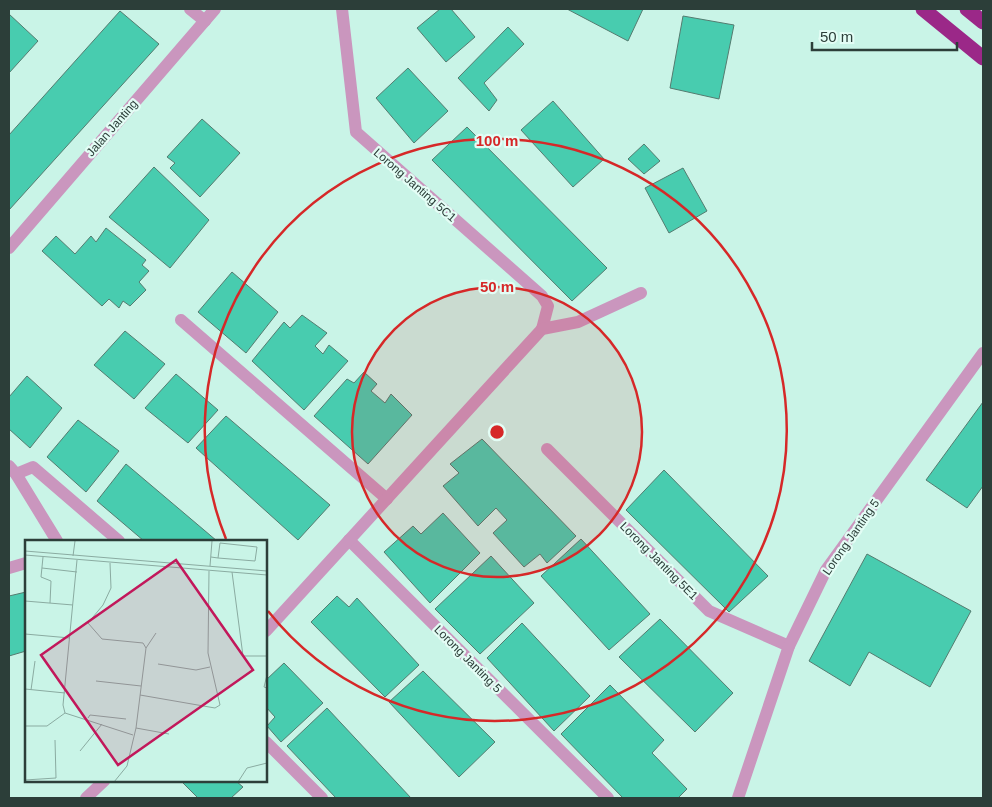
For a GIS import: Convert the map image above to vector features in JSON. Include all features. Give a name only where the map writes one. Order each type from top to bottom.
[{"type":"highway","points":[[923,9],[983,58]]},
{"type":"highway","points":[[967,9],[983,22]]},
{"type":"street","points":[[190,9],[204,21]]},
{"type":"street","name":"Jalan Janting","points":[[9,248],[215,9]]},
{"type":"street","name":"Lorong Janting 5C1","points":[[342,9],[356,132],[542,296],[548,306],[542,330]]},
{"type":"street","points":[[268,629],[542,330],[578,322],[641,293]]},
{"type":"street","points":[[181,320],[387,499]]},
{"type":"street","name":"Lorong Janting 5","points":[[738,798],[789,646],[826,570],[983,353]]},
{"type":"street","name":"Lorong Janting 5E1","points":[[547,449],[709,611],[789,646]]},
{"type":"street","points":[[56,540],[13,470],[33,467],[118,540]]},
{"type":"street","name":"Lorong Janting 5","points":[[349,540],[608,798]]},
{"type":"street","points":[[9,568],[25,563]]},
{"type":"street","points":[[268,744],[322,798]]},
{"type":"street","points":[[86,798],[103,782]]},
{"type":"building","points":[[440,9],[451,9],[475,37],[446,62],[417,28]]},
{"type":"building","points":[[567,9],[643,9],[628,41]]},
{"type":"building","points":[[120,11],[159,44],[9,210],[9,135]]},
{"type":"building","points":[[9,14],[38,41],[9,73]]},
{"type":"building","points":[[683,16],[734,25],[719,99],[670,88]]},
{"type":"building","points":[[508,27],[524,44],[484,83],[497,100],[489,111],[458,78]]},
{"type":"building","points":[[408,68],[448,111],[414,143],[376,98]]},
{"type":"building","points":[[553,101],[604,159],[573,187],[521,130]]},
{"type":"building","points":[[202,119],[240,153],[200,197],[170,168],[175,163],[167,157]]},
{"type":"building","points":[[467,127],[607,268],[572,301],[432,160]]},
{"type":"building","points":[[644,144],[660,161],[644,174],[628,159]]},
{"type":"building","points":[[154,167],[209,220],[170,268],[109,217]]},
{"type":"building","points":[[683,168],[707,211],[669,233],[645,188]]},
{"type":"building","points":[[106,228],[146,260],[142,265],[149,271],[139,282],[146,290],[130,306],[123,301],[119,308],[109,299],[102,306],[42,251],[56,236],[75,254],[91,236],[96,242]]},
{"type":"building","points":[[232,272],[278,312],[246,353],[198,312]]},
{"type":"building","points":[[302,315],[327,333],[315,346],[323,354],[329,345],[348,361],[304,410],[252,361],[284,322],[290,328]]},
{"type":"building","points":[[125,331],[165,364],[134,399],[94,365]]},
{"type":"building","points":[[364,372],[377,384],[371,391],[385,403],[391,394],[412,415],[368,464],[314,416],[347,379],[354,383]]},
{"type":"building","points":[[176,374],[218,410],[188,443],[145,408]]},
{"type":"building","points":[[27,376],[62,408],[30,448],[9,429],[9,397]]},
{"type":"building","points":[[983,402],[983,486],[967,508],[926,480]]},
{"type":"building","points":[[226,416],[330,505],[298,540],[196,448]]},
{"type":"building","points":[[78,420],[119,451],[86,492],[47,457]]},
{"type":"building","points":[[482,439],[576,536],[547,563],[540,554],[524,567],[493,533],[507,520],[496,508],[478,526],[443,486],[459,473],[450,464]]},
{"type":"building","points":[[126,464],[216,540],[143,540],[97,501]]},
{"type":"building","points":[[664,470],[768,576],[729,612],[626,510]]},
{"type":"building","points":[[443,513],[480,553],[430,603],[384,552],[413,526],[421,534]]},
{"type":"building","points":[[581,539],[650,614],[609,650],[541,576]]},
{"type":"building","points":[[867,554],[971,611],[930,687],[869,652],[850,686],[809,661]]},
{"type":"building","points":[[491,556],[534,603],[480,654],[435,609]]},
{"type":"building","points":[[25,592],[25,651],[9,656],[9,596]]},
{"type":"building","points":[[337,596],[349,607],[357,598],[419,665],[385,697],[311,622]]},
{"type":"building","points":[[660,619],[733,693],[695,732],[619,657]]},
{"type":"building","points":[[522,623],[590,696],[554,731],[487,658]]},
{"type":"building","points":[[284,663],[323,703],[281,742],[268,727],[275,717],[268,709],[268,678]]},
{"type":"building","points":[[423,671],[495,742],[459,777],[389,702]]},
{"type":"building","points":[[610,685],[664,740],[652,753],[687,789],[678,798],[623,798],[561,734]]},
{"type":"building","points":[[327,708],[411,798],[336,798],[287,746]]},
{"type":"building","points":[[182,782],[237,782],[243,787],[231,798],[198,798]]}]
